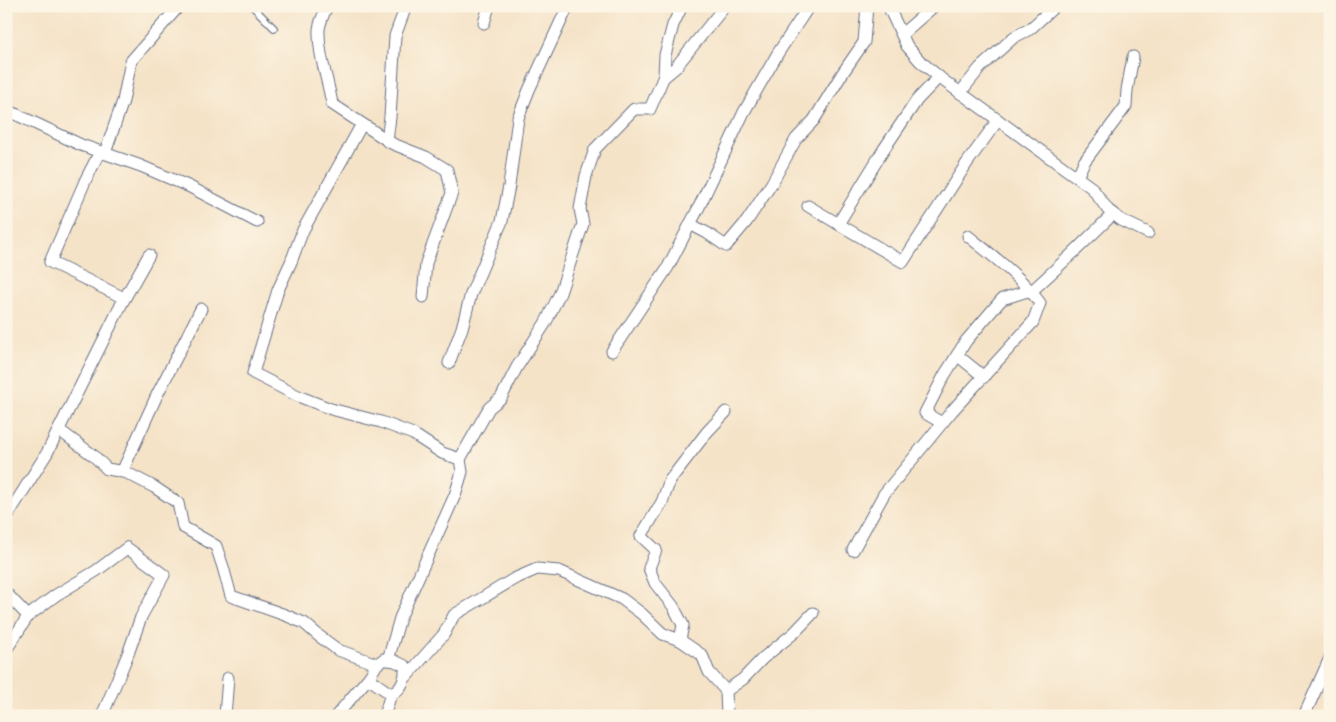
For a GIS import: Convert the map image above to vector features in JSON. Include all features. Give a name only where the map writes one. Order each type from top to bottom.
[{"type":"street","points":[[124,298],[50,262],[86,179],[103,153],[123,101],[131,61],[179,6]]},
{"type":"street","points":[[327,6],[319,27],[320,53],[332,104],[387,141],[426,157],[447,170],[452,193],[426,262],[423,297]]},
{"type":"street","points":[[387,141],[395,36],[406,6]]},
{"type":"street","points":[[484,23],[489,6]]},
{"type":"street","points":[[449,363],[462,328],[471,294],[502,221],[509,186],[518,118],[568,6]]},
{"type":"street","points":[[336,716],[383,662],[400,618],[455,495],[462,472],[460,459],[489,408],[501,398],[517,367],[546,322],[560,293],[582,224],[580,209],[586,176],[595,149],[634,109],[650,109],[664,77],[664,55],[673,25],[682,6]]},
{"type":"street","points":[[664,77],[675,68],[725,6]]},
{"type":"street","points":[[612,351],[668,267],[744,112],[778,53],[809,6]]},
{"type":"street","points":[[690,224],[726,246],[772,183],[796,139],[814,120],[864,42],[867,6]]},
{"type":"street","points":[[888,6],[907,46],[920,61],[960,93],[1092,188],[1113,214],[1148,233]]},
{"type":"street","points":[[902,34],[934,6]]},
{"type":"street","points":[[960,93],[980,68],[1014,37],[1030,29],[1055,6]]},
{"type":"street","points":[[1076,177],[1084,162],[1126,106],[1132,57]]},
{"type":"street","points":[[838,224],[884,149],[917,100],[939,77]]},
{"type":"street","points":[[6,108],[82,145],[141,166],[190,187],[257,222]]},
{"type":"street","points":[[808,206],[902,262],[967,163],[998,120]]},
{"type":"street","points":[[362,124],[303,230],[278,290],[253,372],[306,399],[413,434],[442,452],[460,459]]},
{"type":"street","points":[[942,423],[924,413],[966,341],[1002,299],[1034,288],[1113,214]]},
{"type":"street","points":[[853,550],[884,494],[942,423],[1033,322],[1040,303],[1009,269],[968,236]]},
{"type":"street","points":[[6,518],[47,453],[124,298],[149,255]]},
{"type":"street","points":[[122,472],[157,395],[201,309]]},
{"type":"street","points":[[957,355],[984,377]]},
{"type":"street","points":[[680,640],[684,625],[655,583],[649,568],[656,550],[641,536],[662,502],[670,480],[707,432],[726,412]]},
{"type":"street","points":[[59,430],[94,456],[107,469],[126,472],[178,503],[183,527],[216,546],[231,596],[304,623],[338,650],[383,662],[395,661],[405,666],[406,677]]},
{"type":"street","points":[[6,650],[28,616],[56,595],[96,571],[126,548],[164,576],[141,617],[102,716]]},
{"type":"street","points":[[391,694],[397,692],[406,677],[444,634],[454,615],[514,579],[537,569],[559,572],[622,600],[642,614],[663,634],[680,640],[702,655],[709,672],[726,691],[727,716]]},
{"type":"street","points":[[6,593],[28,616]]},
{"type":"street","points":[[726,691],[743,679],[763,658],[794,633],[813,613]]},
{"type":"street","points":[[1304,716],[1330,658]]},
{"type":"street","points":[[370,676],[372,681],[391,694]]},
{"type":"street","points":[[225,716],[228,678]]},
{"type":"street","points":[[384,716],[391,694]]},
{"type":"lane","points":[[252,6],[274,28]]}]
